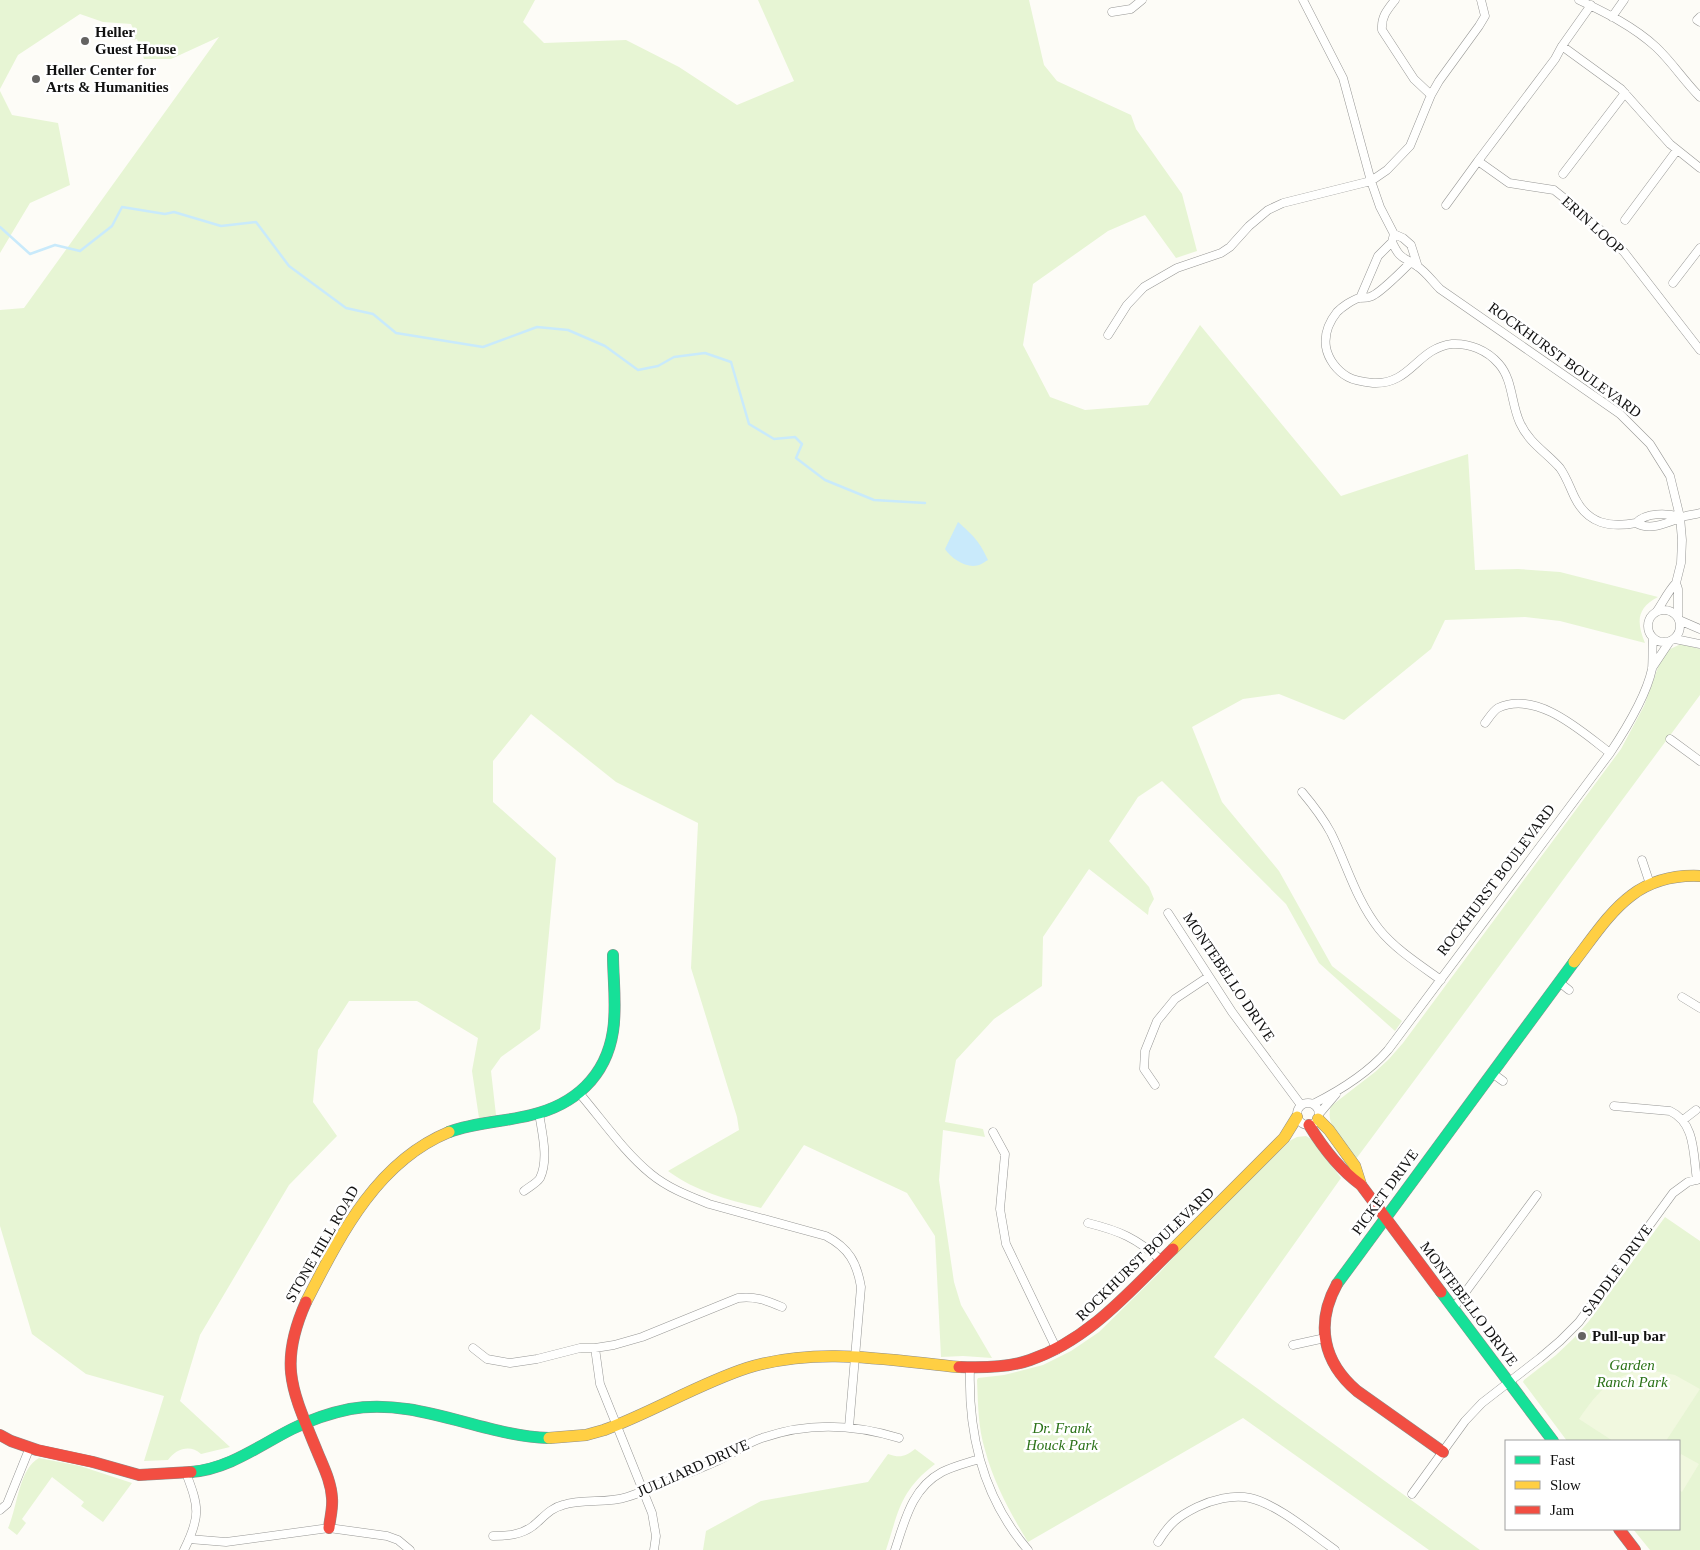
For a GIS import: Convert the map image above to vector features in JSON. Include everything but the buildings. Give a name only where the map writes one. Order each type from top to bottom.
[{"type":"street","points":[[1112,12],[1131,9],[1142,0]]},
{"type":"street","name":"ROCKHURST BOULEVARD","points":[[1303,0],[1343,78],[1380,207],[1394,234],[1403,238],[1411,245],[1414,265]]},
{"type":"street","points":[[1395,0],[1385,14],[1382,30],[1414,79],[1431,95]]},
{"type":"street","points":[[1108,335],[1134,296],[1144,287],[1177,268],[1221,253],[1230,247],[1249,226],[1268,210],[1283,203],[1372,181],[1387,170],[1410,146],[1431,95],[1439,81],[1480,26],[1485,16],[1481,0]]},
{"type":"street","points":[[1579,0],[1629,26],[1652,43],[1700,97]]},
{"type":"street","points":[[1612,17],[1624,0]]},
{"type":"street","points":[[1446,204],[1555,59],[1590,6]]},
{"type":"street","points":[[1700,16],[1697,20],[1700,22]]},
{"type":"street","points":[[1562,46],[1619,86],[1677,150],[1700,168]]},
{"type":"street","points":[[1563,174],[1625,93]]},
{"type":"street","points":[[1625,220],[1677,150]]},
{"type":"street","name":"ERIN LOOP","points":[[1478,161],[1509,183],[1554,190],[1579,210],[1624,252],[1700,350]]},
{"type":"street","points":[[1394,234],[1392,242],[1378,256],[1360,298],[1339,310],[1327,332],[1326,345],[1329,357],[1344,375],[1351,379],[1366,382],[1390,382],[1402,376],[1424,356],[1442,346],[1461,344],[1484,351],[1499,364],[1506,376],[1515,410],[1524,431],[1530,440],[1560,468],[1584,510],[1594,519],[1608,525],[1618,526],[1636,523],[1640,519],[1669,514],[1680,517],[1700,513]]},
{"type":"street","name":"ROCKHURST BOULEVARD","points":[[1392,242],[1397,253],[1414,265],[1440,290],[1620,414],[1650,444],[1670,476],[1680,517],[1682,540],[1681,563],[1676,583],[1657,611]]},
{"type":"street","points":[[1673,283],[1700,248]]},
{"type":"street","points":[[1360,298],[1366,299],[1378,293],[1414,265]]},
{"type":"street","name":"ROCKHURST BOULEVARD","points":[[1676,583],[1679,618]]},
{"type":"street","points":[[1700,629],[1668,610],[1657,611],[1649,619],[1648,625],[1648,630],[1653,638],[1660,642],[1672,640],[1700,644]]},
{"type":"street","points":[[1672,640],[1680,630],[1679,618]]},
{"type":"street","name":"ROCKHURST BOULEVARD","points":[[1652,668],[1653,638]]},
{"type":"street","name":"ROCKHURST BOULEVARD","points":[[1284,1138],[1313,1121],[1339,1091],[1383,1056],[1610,752],[1636,709],[1652,668],[1672,640]]},
{"type":"street","points":[[1485,723],[1497,709],[1513,704],[1536,706],[1559,716],[1610,752]]},
{"type":"street","points":[[1670,739],[1700,762]]},
{"type":"street","points":[[1302,792],[1331,833],[1362,904],[1379,930],[1440,980]]},
{"type":"street","points":[[1642,860],[1650,884]]},
{"type":"street","name":"PICKET DRIVE","points":[[1443,1452],[1352,1386],[1342,1376],[1334,1364],[1324,1338],[1324,1324],[1331,1294],[1385,1217],[1610,914],[1627,897],[1650,884],[1674,876],[1700,876]]},
{"type":"street","name":"MONTEBELLO DRIVE","points":[[1168,913],[1208,977],[1301,1105]]},
{"type":"street","name":"STONE HILL ROAD","points":[[329,1528],[332,1495],[295,1397],[291,1380],[290,1346],[293,1330],[306,1301],[373,1188],[389,1170],[407,1156],[454,1130],[558,1108],[580,1094],[603,1064],[613,1030],[613,955]]},
{"type":"street","points":[[1155,1085],[1144,1069],[1145,1051],[1157,1021],[1175,999],[1208,977]]},
{"type":"street","points":[[1558,982],[1570,990]]},
{"type":"street","points":[[1682,997],[1700,1008]]},
{"type":"street","points":[[1492,1073],[1503,1081]]},
{"type":"street","name":"ROCKHURST BOULEVARD","points":[[1313,1104],[1339,1091]]},
{"type":"street","points":[[580,1094],[634,1157],[663,1182],[709,1204],[826,1236],[846,1250],[859,1273],[861,1287],[849,1427]]},
{"type":"street","points":[[1307,1102],[1313,1104],[1318,1108],[1313,1121],[1300,1122],[1297,1117],[1297,1110],[1307,1102]]},
{"type":"street","points":[[1614,1106],[1670,1111],[1683,1120],[1690,1132],[1698,1180]]},
{"type":"street","points":[[1683,1120],[1696,1110]]},
{"type":"street","points":[[524,1191],[539,1180],[542,1169],[544,1143],[539,1113]]},
{"type":"street","name":"ROCKHURST BOULEVARD","points":[[0,1435],[30,1448],[105,1464],[138,1475],[186,1473],[203,1471],[232,1460],[306,1423],[338,1412],[379,1407],[422,1411],[509,1435],[533,1439],[573,1438],[617,1425],[735,1371],[788,1358],[828,1355],[855,1356],[970,1369],[996,1368],[1017,1364],[1057,1350],[1092,1328],[1284,1138],[1297,1117]]},
{"type":"street","name":"MONTEBELLO DRIVE","points":[[1313,1121],[1317,1139],[1347,1175],[1361,1185],[1552,1440]]},
{"type":"street","points":[[993,1132],[1005,1154],[1000,1209],[1006,1244],[1057,1350]]},
{"type":"street","name":"SADDLE DRIVE","points":[[1412,1494],[1473,1412],[1486,1398],[1540,1358],[1571,1330],[1673,1193],[1680,1187],[1698,1180]]},
{"type":"street","points":[[1453,1309],[1537,1195]]},
{"type":"street","points":[[1088,1223],[1130,1236],[1161,1260]]},
{"type":"street","points":[[473,1348],[488,1359],[510,1362],[537,1359],[580,1348],[595,1348],[619,1344],[642,1337],[738,1298],[752,1296],[763,1298],[782,1306]]},
{"type":"street","points":[[1293,1345],[1324,1338]]},
{"type":"street","points":[[595,1348],[600,1384],[644,1491],[655,1523],[654,1550]]},
{"type":"street","points":[[970,1369],[971,1412],[974,1439],[979,1459],[988,1485],[997,1503],[1028,1550]]},
{"type":"street","name":"JULLIARD DRIVE","points":[[493,1536],[511,1536],[522,1532],[533,1526],[552,1509],[562,1505],[575,1502],[620,1499],[644,1491],[725,1457],[760,1438],[798,1429],[822,1426],[865,1429],[899,1438]]},
{"type":"street","points":[[0,1510],[7,1504],[30,1448]]},
{"type":"street","points":[[895,1550],[907,1512],[923,1487],[943,1472],[979,1459]]},
{"type":"street","points":[[184,1550],[193,1528],[197,1508],[186,1473]]},
{"type":"street","points":[[1158,1542],[1169,1524],[1186,1512],[1206,1502],[1233,1497],[1250,1498],[1275,1508],[1335,1550]]},
{"type":"street","points":[[189,1539],[226,1542],[329,1528],[387,1536],[398,1540],[410,1550]]},
{"type":"street","points":[[1620,1530],[1635,1550]]},
{"type":"green space","points":[[0,0],[535,0],[523,22],[544,43],[626,40],[679,67],[737,105],[794,81],[758,0],[1029,0],[1044,65],[1057,81],[1131,115],[1136,129],[1182,194],[1197,251],[1176,258],[1145,215],[1108,231],[1033,284],[1023,345],[1050,397],[1085,410],[1148,405],[1200,325],[1341,496],[1468,454],[1475,570],[1518,569],[1560,572],[1658,597],[1646,606],[1640,616],[1640,628],[1645,643],[1560,621],[1525,617],[1445,620],[1431,649],[1344,720],[1279,694],[1243,699],[1192,727],[1222,802],[1279,871],[1332,966],[1402,1021],[1395,1031],[1319,963],[1286,904],[1162,781],[1138,797],[1109,841],[1149,887],[1154,899],[1149,908],[1148,915],[1089,869],[1043,937],[1042,986],[994,1019],[956,1060],[945,1122],[983,1129],[985,1137],[943,1130],[939,1180],[954,1282],[961,1305],[992,1358],[941,1357],[935,1236],[907,1193],[804,1145],[761,1208],[701,1190],[668,1171],[739,1130],[737,1117],[691,968],[698,823],[616,782],[531,714],[493,761],[493,802],[556,858],[540,1029],[501,1057],[491,1071],[496,1115],[479,1118],[472,1071],[478,1038],[417,1001],[349,1001],[318,1050],[313,1102],[337,1136],[289,1185],[200,1335],[180,1401],[230,1447],[201,1454],[192,1449],[183,1449],[175,1453],[168,1460],[144,1461],[164,1396],[86,1374],[32,1334],[0,1226],[0,310],[24,308],[219,37],[171,59],[144,59],[137,39],[132,40],[134,31],[131,24],[103,22],[80,14],[18,55],[0,89]]},
{"type":"green space","points":[[0,91],[12,115],[58,123],[70,185],[30,203],[0,253]]},
{"type":"green space","points":[[1681,644],[1700,649],[1700,695],[1356,1159],[1333,1128],[1330,1121],[1331,1106],[1375,1072],[1403,1043],[1621,749],[1644,706],[1661,659],[1666,651]]},
{"type":"green space","name":"Dr. Frank Houck Park","points":[[1306,1136],[1311,1139],[1341,1178],[1214,1357],[1480,1550],[1429,1550],[1243,1418],[1028,1542],[1003,1498],[989,1462],[980,1424],[978,1378],[1004,1375],[1043,1365],[1071,1351],[1099,1332],[1160,1272],[1199,1229],[1291,1140]]},
{"type":"green space","name":"Garden Ranch Park","points":[[1665,1217],[1700,1241],[1700,1550],[1650,1550],[1634,1530],[1680,1530],[1680,1440],[1566,1440],[1523,1382],[1556,1355],[1589,1321]]},
{"type":"green space","points":[[1650,1370],[1675,1375],[1700,1389],[1667,1440],[1611,1440],[1579,1419],[1593,1400],[1608,1385],[1617,1379]]},
{"type":"green space","points":[[915,1449],[935,1464],[914,1483],[902,1502],[886,1550],[703,1550],[706,1531],[761,1501],[868,1482],[888,1454],[902,1456]]},
{"type":"green space","points":[[1681,1454],[1699,1464],[1682,1492],[1680,1491]]},
{"type":"green space","points":[[39,1458],[80,1466],[132,1483],[103,1522],[81,1506],[84,1502],[52,1477],[22,1519],[26,1523],[17,1535],[8,1528],[27,1470]]},
{"type":"water","points":[[958,522],[976,539],[988,560],[981,564],[969,566],[953,558],[947,552],[945,549]]},
{"type":"waterway","points":[[0,227],[30,254],[55,245],[80,251],[112,226],[122,207],[165,214],[174,212],[221,226],[256,222],[289,266],[346,308],[373,314],[396,333],[483,347],[537,327],[568,330],[605,346],[638,370],[658,366],[674,357],[705,353],[731,362],[749,424],[774,439],[795,437],[802,444],[796,458],[825,480],[874,500],[925,503]]},
{"type":"traffic: fast","points":[[449,1132],[547,1110],[561,1104],[586,1086],[603,1062],[613,1031],[615,1003],[613,955]]},
{"type":"traffic: fast","points":[[1337,1284],[1574,962]]},
{"type":"traffic: fast","points":[[1441,1292],[1552,1440]]},
{"type":"traffic: fast","points":[[191,1472],[205,1470],[231,1461],[299,1426],[350,1409],[400,1408],[425,1412],[499,1431],[549,1438]]},
{"type":"traffic: slow","points":[[1574,962],[1599,928],[1625,900],[1657,882],[1677,877],[1700,876]]},
{"type":"traffic: slow","points":[[1173,1249],[1284,1138],[1297,1117]]},
{"type":"traffic: slow","points":[[1318,1119],[1329,1130],[1355,1166],[1361,1185]]},
{"type":"traffic: slow","points":[[306,1302],[347,1227],[381,1182],[401,1162],[423,1145],[449,1132]]},
{"type":"traffic: slow","points":[[549,1438],[586,1435],[604,1430],[729,1375],[773,1361],[826,1356],[879,1358],[959,1367]]},
{"type":"traffic: jam","points":[[1309,1125],[1332,1158],[1361,1185],[1441,1292]]},
{"type":"traffic: jam","points":[[959,1367],[1013,1365],[1051,1351],[1071,1340],[1108,1313],[1173,1249]]},
{"type":"traffic: jam","points":[[1337,1284],[1330,1299],[1325,1328],[1326,1342],[1336,1368],[1357,1391],[1443,1452]]},
{"type":"traffic: jam","points":[[306,1302],[292,1343],[292,1377],[295,1394],[330,1486],[332,1509],[329,1528]]},
{"type":"traffic: jam","points":[[0,1435],[37,1450],[93,1462],[139,1475],[191,1472]]},
{"type":"traffic: jam","points":[[1620,1530],[1635,1550]]},
{"type":"place","name":"Heller Guest House","points":[[85,41]]},
{"type":"place","name":"Heller Center for Arts & Humanities","points":[[36,79]]},
{"type":"place","name":"Pull-up bar","points":[[1582,1336]]}]
